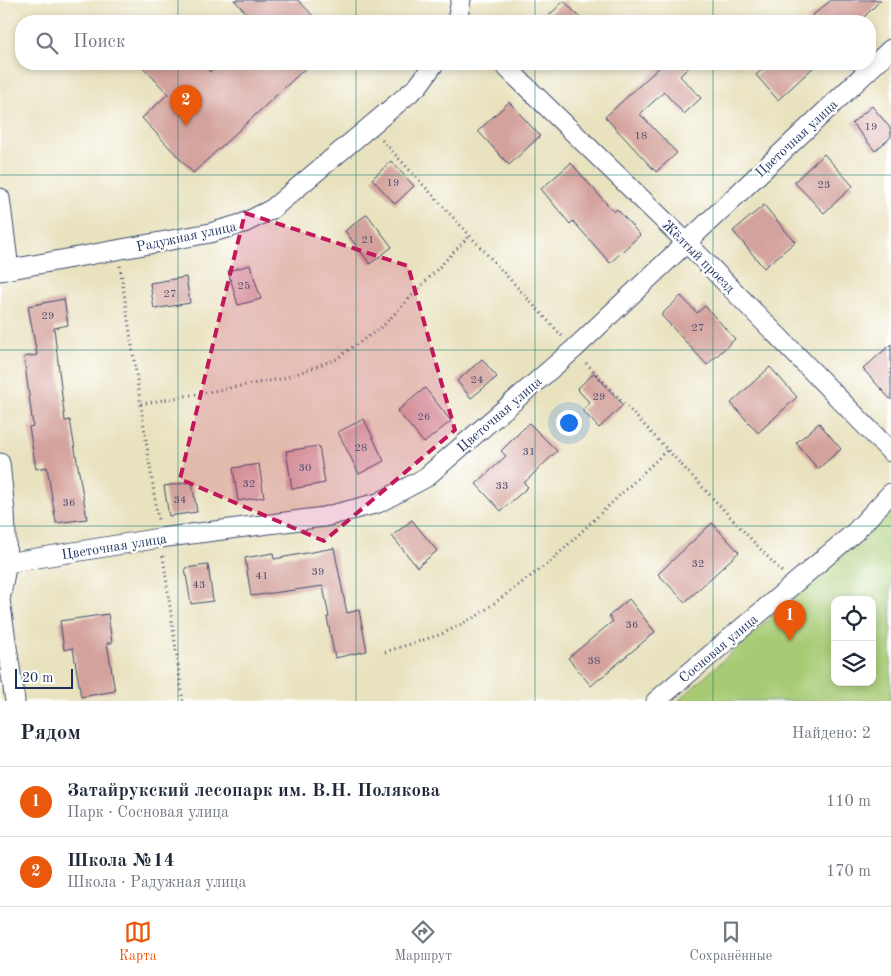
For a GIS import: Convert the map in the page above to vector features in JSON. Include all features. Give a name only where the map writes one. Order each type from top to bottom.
[{"type":"street","points":[[459,15],[461,0]]},
{"type":"street","name":"Цветочная улица","points":[[876,63],[891,49]]},
{"type":"street","name":"Радужная улица","points":[[4,270],[210,233],[244,223],[272,209],[418,86],[430,70]]},
{"type":"street","name":"Жёлтый проезд","points":[[509,70],[686,242],[891,452]]},
{"type":"street","name":"Цветочная улица","points":[[3,563],[160,538],[324,517],[378,504],[425,478],[574,349],[869,70]]},
{"type":"street","points":[[0,198],[4,270]]},
{"type":"street","points":[[0,463],[5,511],[0,600],[15,701]]},
{"type":"street","name":"Сосновая улица","points":[[656,701],[855,532],[891,493]]},
{"type":"path","points":[[370,127],[793,585]]},
{"type":"path","points":[[141,404],[285,378],[336,359],[383,326],[469,236]]},
{"type":"path","points":[[118,250],[183,701]]},
{"type":"path","points":[[385,652],[442,634],[477,616],[551,561],[668,450]]},
{"type":"highlighted area","points":[[245,213],[408,266],[455,430],[324,541],[180,479]]},
{"type":"green space","points":[[891,509],[891,701],[678,701]]},
{"type":"building","points":[[234,0],[298,0],[312,15],[248,15]]},
{"type":"building","points":[[831,0],[881,0],[866,15],[813,15]]},
{"type":"building","points":[[564,1],[577,15],[549,15]]},
{"type":"building","points":[[146,70],[208,70],[210,72],[212,70],[304,70],[193,173],[142,118],[168,94]]},
{"type":"building","points":[[656,70],[686,70],[680,76],[701,98],[684,114],[664,92],[640,114],[677,153],[656,172],[605,117]]},
{"type":"building","points":[[762,70],[810,70],[778,100],[756,75]]},
{"type":"building","points":[[509,102],[540,136],[509,165],[478,131]]},
{"type":"building","points":[[872,106],[891,129],[891,137],[875,151],[852,123]]},
{"type":"building","points":[[824,154],[853,186],[824,213],[794,182]]},
{"type":"building","points":[[391,161],[414,186],[395,204],[372,179]]},
{"type":"building","points":[[571,163],[614,212],[617,209],[640,235],[610,263],[573,221],[570,224],[541,189]]},
{"type":"building","points":[[764,205],[795,242],[764,268],[733,231]]},
{"type":"building","points":[[367,214],[392,247],[370,264],[345,231]]},
{"type":"building","points":[[250,265],[261,299],[238,305],[228,271]]},
{"type":"building","points":[[186,277],[190,303],[154,309],[150,283]]},
{"type":"building","points":[[681,296],[697,313],[705,306],[735,339],[707,365],[661,315]]},
{"type":"building","points":[[64,299],[68,325],[54,328],[65,421],[70,420],[87,519],[56,523],[47,467],[36,469],[29,427],[33,426],[24,357],[37,355],[28,306]]},
{"type":"building","points":[[891,344],[891,400],[863,369]]},
{"type":"building","points":[[482,359],[497,377],[471,398],[457,381]]},
{"type":"building","points":[[770,367],[797,397],[758,433],[731,403]]},
{"type":"building","points":[[594,373],[623,405],[599,428],[582,410],[590,403],[577,389]]},
{"type":"building","points":[[425,388],[451,421],[424,443],[397,411]]},
{"type":"building","points":[[364,419],[384,461],[359,474],[338,432]]},
{"type":"building","points":[[529,423],[557,451],[524,483],[528,487],[501,511],[476,484],[506,456],[501,451]]},
{"type":"building","points":[[819,423],[841,449],[818,469],[796,443]]},
{"type":"building","points":[[319,446],[325,483],[292,489],[286,451]]},
{"type":"building","points":[[259,464],[264,497],[238,501],[233,468]]},
{"type":"building","points":[[192,482],[197,512],[169,516],[164,486]]},
{"type":"building","points":[[412,520],[437,551],[417,567],[392,536]]},
{"type":"building","points":[[712,523],[739,552],[685,602],[658,574]]},
{"type":"building","points":[[334,548],[347,613],[359,610],[367,651],[335,658],[323,586],[251,596],[245,558],[273,553],[274,559]]},
{"type":"building","points":[[208,565],[213,601],[191,604],[185,568]]},
{"type":"building","points":[[629,599],[655,632],[591,686],[568,658],[613,621],[609,616]]},
{"type":"building","points":[[108,614],[112,643],[107,643],[115,691],[81,697],[73,648],[64,650],[60,621]]},
{"type":"place","name":"Школа №14","points":[[186,126]]},
{"type":"place","name":"Затайрукский лесопарк им. В.Н. Полякова","points":[[790,641]]}]
